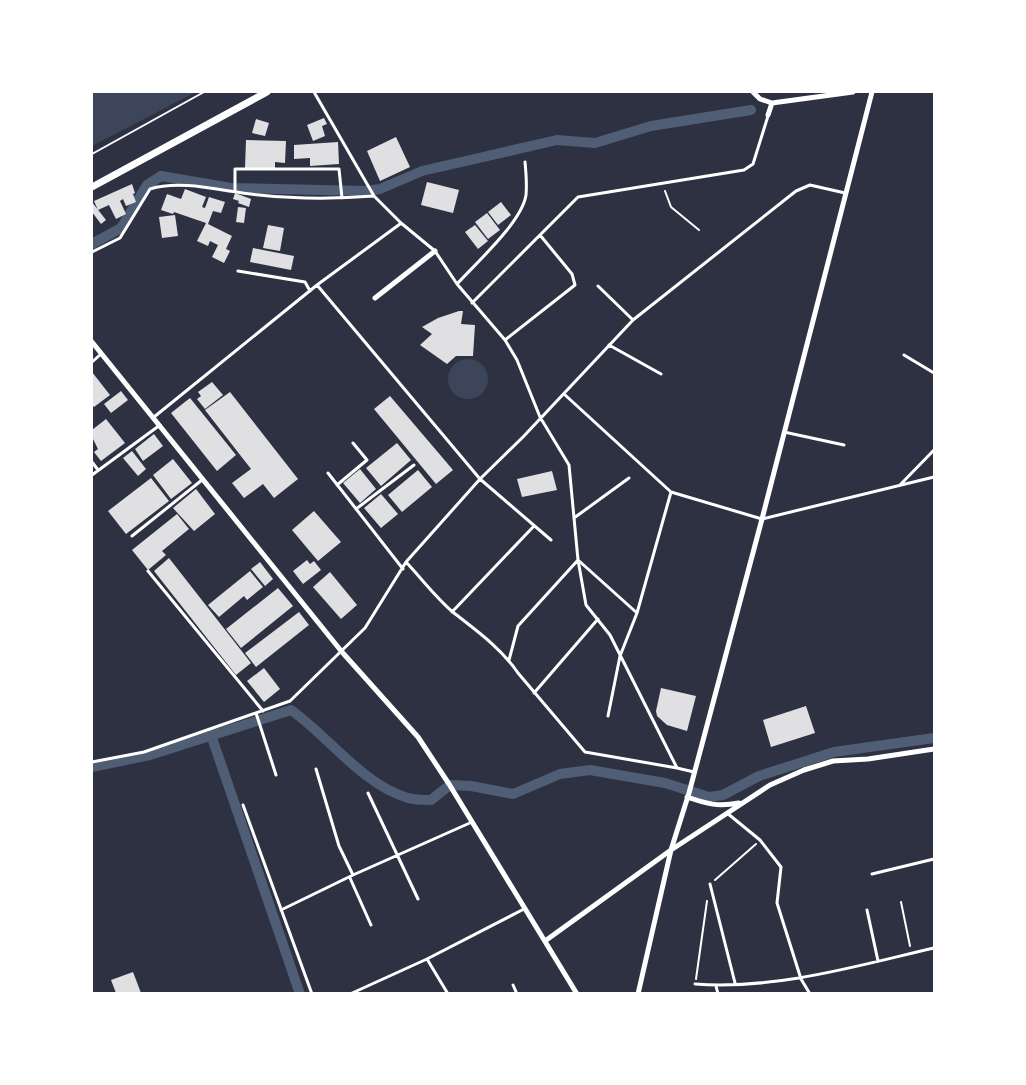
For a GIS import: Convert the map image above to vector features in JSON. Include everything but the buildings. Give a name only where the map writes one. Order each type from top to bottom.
[{"type":"street","points":[[92,187],[267,92]]},
{"type":"street","points":[[753,92],[760,99],[772,104],[853,92]]},
{"type":"street","points":[[638,993],[671,850],[688,795],[762,519],[872,92]]},
{"type":"street","points":[[768,115],[772,104]]},
{"type":"street","points":[[375,298],[435,251]]},
{"type":"street","points":[[92,342],[342,652],[418,737],[459,799],[577,993]]},
{"type":"street","points":[[545,941],[671,850],[770,785],[804,770],[833,761],[868,759],[934,748]]},
{"type":"street","points":[[688,795],[707,804],[724,806],[740,803]]},
{"type":"lane","points":[[314,92],[374,196],[401,223],[435,251],[457,284],[505,340],[517,360],[540,417],[569,465],[578,560],[586,605],[610,635],[677,768]]},
{"type":"lane","points":[[472,303],[578,197],[744,170],[753,164],[768,115]]},
{"type":"lane","points":[[457,284],[502,236],[518,213],[526,196],[525,162]]},
{"type":"lane","points":[[235,191],[234,169],[339,169],[342,198]]},
{"type":"lane","points":[[92,252],[120,238],[150,189],[165,184],[259,195],[342,198],[374,196]]},
{"type":"lane","points":[[92,762],[144,752],[290,701],[365,628],[406,562],[480,479],[523,437],[633,320],[796,191],[810,184],[846,194]]},
{"type":"lane","points":[[154,417],[317,285],[401,223]]},
{"type":"lane","points":[[505,340],[575,285],[572,274],[540,235]]},
{"type":"lane","points":[[238,271],[305,282],[310,291]]},
{"type":"lane","points":[[317,285],[480,479],[551,540]]},
{"type":"lane","points":[[598,286],[633,320]]},
{"type":"lane","points":[[609,345],[661,374]]},
{"type":"lane","points":[[92,362],[101,354]]},
{"type":"lane","points":[[904,355],[934,373]]},
{"type":"lane","points":[[564,394],[671,492],[762,519],[934,477]]},
{"type":"lane","points":[[92,475],[159,425]]},
{"type":"lane","points":[[784,432],[844,445]]},
{"type":"lane","points":[[337,485],[367,460],[353,443]]},
{"type":"lane","points":[[899,486],[934,450]]},
{"type":"lane","points":[[92,462],[98,470]]},
{"type":"lane","points":[[356,509],[414,465]]},
{"type":"lane","points":[[328,473],[403,568]]},
{"type":"lane","points":[[574,518],[629,478]]},
{"type":"lane","points":[[132,536],[202,480]]},
{"type":"lane","points":[[608,716],[620,656],[637,613],[671,492]]},
{"type":"lane","points":[[452,612],[534,526]]},
{"type":"lane","points":[[578,560],[637,613]]},
{"type":"lane","points":[[509,660],[518,626],[578,560]]},
{"type":"lane","points":[[406,562],[452,612],[472,626],[509,660],[585,752],[694,772]]},
{"type":"lane","points":[[148,571],[263,711]]},
{"type":"lane","points":[[534,693],[598,619]]},
{"type":"lane","points":[[256,713],[276,775]]},
{"type":"lane","points":[[316,769],[339,846],[371,925]]},
{"type":"lane","points":[[368,793],[396,857],[418,899]]},
{"type":"lane","points":[[243,806],[312,993]]},
{"type":"lane","points":[[727,813],[760,840],[781,867],[777,903],[801,979],[810,993]]},
{"type":"lane","points":[[280,910],[471,822]]},
{"type":"lane","points":[[872,874],[934,859]]},
{"type":"lane","points":[[710,884],[735,983]]},
{"type":"lane","points":[[350,993],[427,959],[525,909]]},
{"type":"lane","points":[[867,910],[878,961]]},
{"type":"lane","points":[[695,984],[716,986],[801,979],[934,948]]},
{"type":"lane","points":[[427,959],[448,993]]},
{"type":"lane","points":[[513,985],[517,993]]},
{"type":"lane","points":[[716,986],[718,993]]},
{"type":"path","points":[[92,154],[204,92]]},
{"type":"path","points":[[662,183],[671,207],[699,230]]},
{"type":"path","points":[[695,984],[710,884],[760,840]]},
{"type":"path","points":[[901,902],[911,954]]},
{"type":"shaded area","points":[[92,92],[196,92],[92,146]]},
{"type":"shaded area","points":[[468,359],[482,365],[488,379],[482,393],[468,399],[454,393],[448,379],[454,365]]},
{"type":"waterway","points":[[92,244],[121,228],[147,185],[161,176],[231,188],[367,191],[380,189],[422,171],[557,140],[595,143],[651,126],[751,110]]},
{"type":"waterway","points":[[92,767],[150,755],[291,710],[361,771],[392,792],[411,799],[431,800],[450,785],[471,786],[513,794],[560,774],[590,770],[665,783],[709,797],[723,795],[759,776],[834,752],[934,738]]},
{"type":"waterway","points":[[211,735],[300,994]]}]
